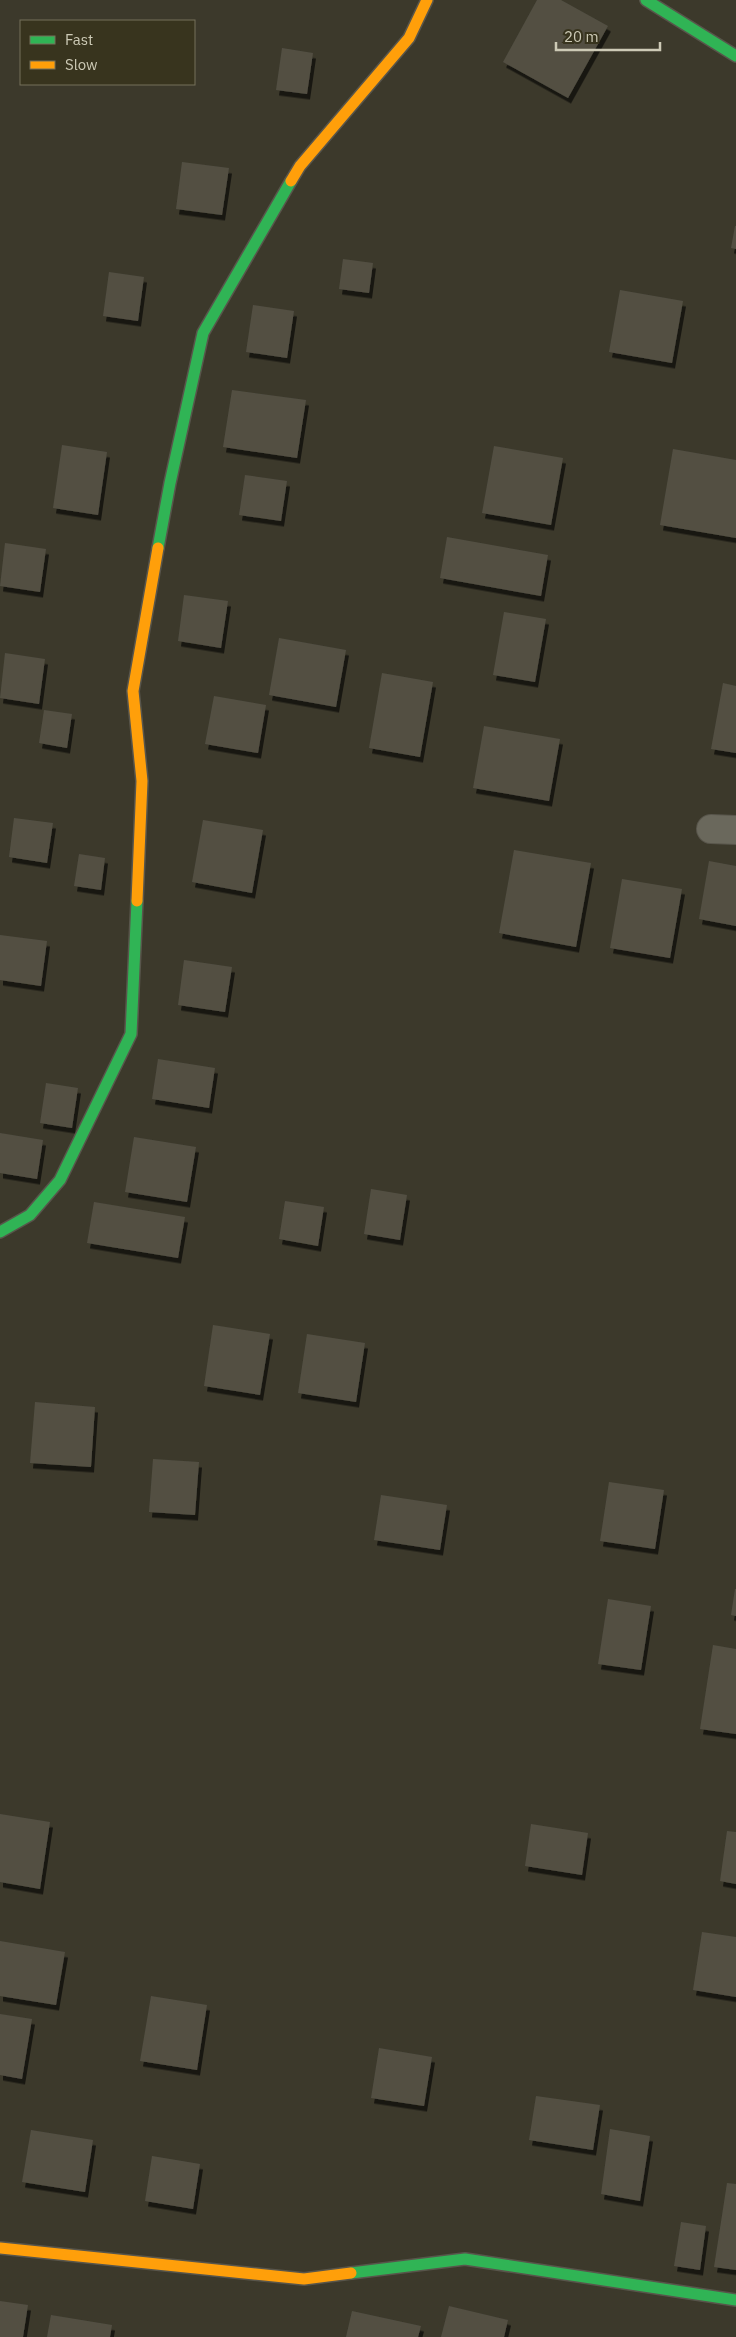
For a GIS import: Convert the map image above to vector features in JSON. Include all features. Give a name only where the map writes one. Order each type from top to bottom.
[{"type":"street","points":[[0,1232],[30,1215],[60,1180],[131,1034],[142,781],[133,691],[170,483],[203,333],[300,166],[408,38],[427,0]]},
{"type":"street","points":[[646,0],[736,56]]},
{"type":"street","points":[[0,2248],[304,2279],[465,2259],[736,2300]]},
{"type":"building","points":[[537,0],[561,0],[608,26],[568,98],[503,62]]},
{"type":"building","points":[[282,48],[313,53],[307,94],[276,90]]},
{"type":"building","points":[[182,162],[229,168],[222,215],[176,209]]},
{"type":"building","points":[[736,226],[736,249],[731,248]]},
{"type":"building","points":[[343,259],[373,263],[369,293],[339,289]]},
{"type":"building","points":[[109,272],[144,277],[138,321],[103,316]]},
{"type":"building","points":[[620,290],[683,301],[672,363],[609,352]]},
{"type":"building","points":[[253,305],[294,311],[287,358],[246,352]]},
{"type":"building","points":[[232,390],[306,400],[297,458],[223,447]]},
{"type":"building","points":[[62,445],[107,452],[98,515],[53,508]]},
{"type":"building","points":[[494,446],[563,458],[551,525],[482,513]]},
{"type":"building","points":[[673,449],[736,460],[736,538],[660,525]]},
{"type":"building","points":[[245,475],[287,481],[281,521],[239,515]]},
{"type":"building","points":[[447,537],[548,555],[541,596],[440,578]]},
{"type":"building","points":[[5,543],[46,549],[40,592],[0,586]]},
{"type":"building","points":[[184,595],[228,601],[221,648],[178,641]]},
{"type":"building","points":[[504,612],[546,619],[535,682],[493,675]]},
{"type":"building","points":[[279,638],[346,650],[336,707],[269,695]]},
{"type":"building","points":[[5,653],[45,659],[39,704],[0,698]]},
{"type":"building","points":[[382,673],[433,682],[420,757],[369,748]]},
{"type":"building","points":[[723,683],[736,686],[736,753],[711,749]]},
{"type":"building","points":[[214,696],[266,705],[258,753],[205,744]]},
{"type":"building","points":[[44,710],[72,714],[67,748],[39,743]]},
{"type":"building","points":[[484,726],[560,739],[549,801],[473,788]]},
{"type":"building","points":[[14,818],[53,823],[47,863],[9,857]]},
{"type":"building","points":[[203,820],[263,830],[252,893],[192,882]]},
{"type":"building","points":[[514,850],[591,863],[576,947],[499,933]]},
{"type":"building","points":[[79,854],[105,858],[101,890],[74,886]]},
{"type":"building","points":[[709,861],[736,866],[736,926],[699,919]]},
{"type":"building","points":[[622,879],[682,889],[670,958],[610,948]]},
{"type":"building","points":[[0,935],[47,941],[41,986],[0,980]]},
{"type":"building","points":[[184,960],[232,967],[225,1012],[178,1005]]},
{"type":"building","points":[[158,1059],[215,1068],[209,1108],[152,1099]]},
{"type":"building","points":[[46,1083],[78,1088],[72,1128],[40,1123]]},
{"type":"building","points":[[0,1133],[43,1140],[37,1179],[0,1173]]},
{"type":"building","points":[[134,1137],[196,1147],[187,1202],[125,1192]]},
{"type":"building","points":[[371,1189],[407,1195],[400,1240],[364,1234]]},
{"type":"building","points":[[285,1201],[324,1207],[318,1246],[279,1239]]},
{"type":"building","points":[[94,1202],[185,1217],[178,1258],[87,1243]]},
{"type":"building","points":[[213,1325],[270,1334],[260,1395],[204,1386]]},
{"type":"building","points":[[307,1334],[365,1343],[356,1402],[298,1393]]},
{"type":"building","points":[[35,1402],[95,1407],[91,1467],[30,1463]]},
{"type":"building","points":[[153,1459],[199,1462],[195,1515],[149,1512]]},
{"type":"building","points":[[609,1482],[664,1490],[655,1549],[600,1541]]},
{"type":"building","points":[[381,1495],[447,1505],[440,1550],[374,1540]]},
{"type":"building","points":[[736,1589],[736,1616],[731,1615]]},
{"type":"building","points":[[608,1599],[651,1606],[641,1670],[598,1664]]},
{"type":"building","points":[[713,1645],[736,1649],[736,1734],[700,1729]]},
{"type":"building","points":[[0,1814],[50,1822],[40,1889],[0,1882]]},
{"type":"building","points":[[531,1824],[588,1833],[582,1875],[525,1866]]},
{"type":"building","points":[[727,1831],[736,1832],[736,1884],[720,1881]]},
{"type":"building","points":[[702,1932],[736,1937],[736,1997],[693,1990]]},
{"type":"building","points":[[0,1941],[65,1952],[56,2005],[0,1996]]},
{"type":"building","points":[[151,1996],[207,2005],[197,2070],[140,2061]]},
{"type":"building","points":[[0,2014],[32,2019],[22,2079],[0,2075]]},
{"type":"building","points":[[379,2048],[432,2057],[424,2106],[371,2098]]},
{"type":"building","points":[[536,2096],[600,2105],[593,2150],[529,2140]]},
{"type":"building","points":[[610,2129],[650,2136],[640,2201],[601,2194]]},
{"type":"building","points":[[31,2130],[93,2140],[85,2192],[22,2182]]},
{"type":"building","points":[[152,2156],[200,2164],[193,2209],[145,2201]]},
{"type":"building","points":[[727,2183],[736,2184],[736,2270],[714,2267]]},
{"type":"building","points":[[681,2222],[706,2226],[700,2270],[674,2266]]},
{"type":"building","points":[[0,2301],[28,2305],[23,2337],[0,2337]]},
{"type":"building","points":[[449,2306],[508,2320],[504,2337],[441,2337]]},
{"type":"building","points":[[352,2311],[421,2326],[418,2337],[346,2337]]},
{"type":"building","points":[[51,2315],[112,2325],[110,2337],[47,2337]]},
{"type":"traffic: fast","points":[[646,0],[736,56]]},
{"type":"traffic: fast","points":[[158,548],[170,483],[203,333],[291,181]]},
{"type":"traffic: fast","points":[[0,1232],[30,1215],[60,1180],[131,1034],[137,901]]},
{"type":"traffic: fast","points":[[351,2273],[465,2259],[736,2300]]},
{"type":"traffic: slow","points":[[291,181],[300,166],[409,38],[427,0]]},
{"type":"traffic: slow","points":[[137,901],[142,781],[133,691],[158,548]]},
{"type":"traffic: slow","points":[[0,2248],[304,2279],[351,2273]]}]
